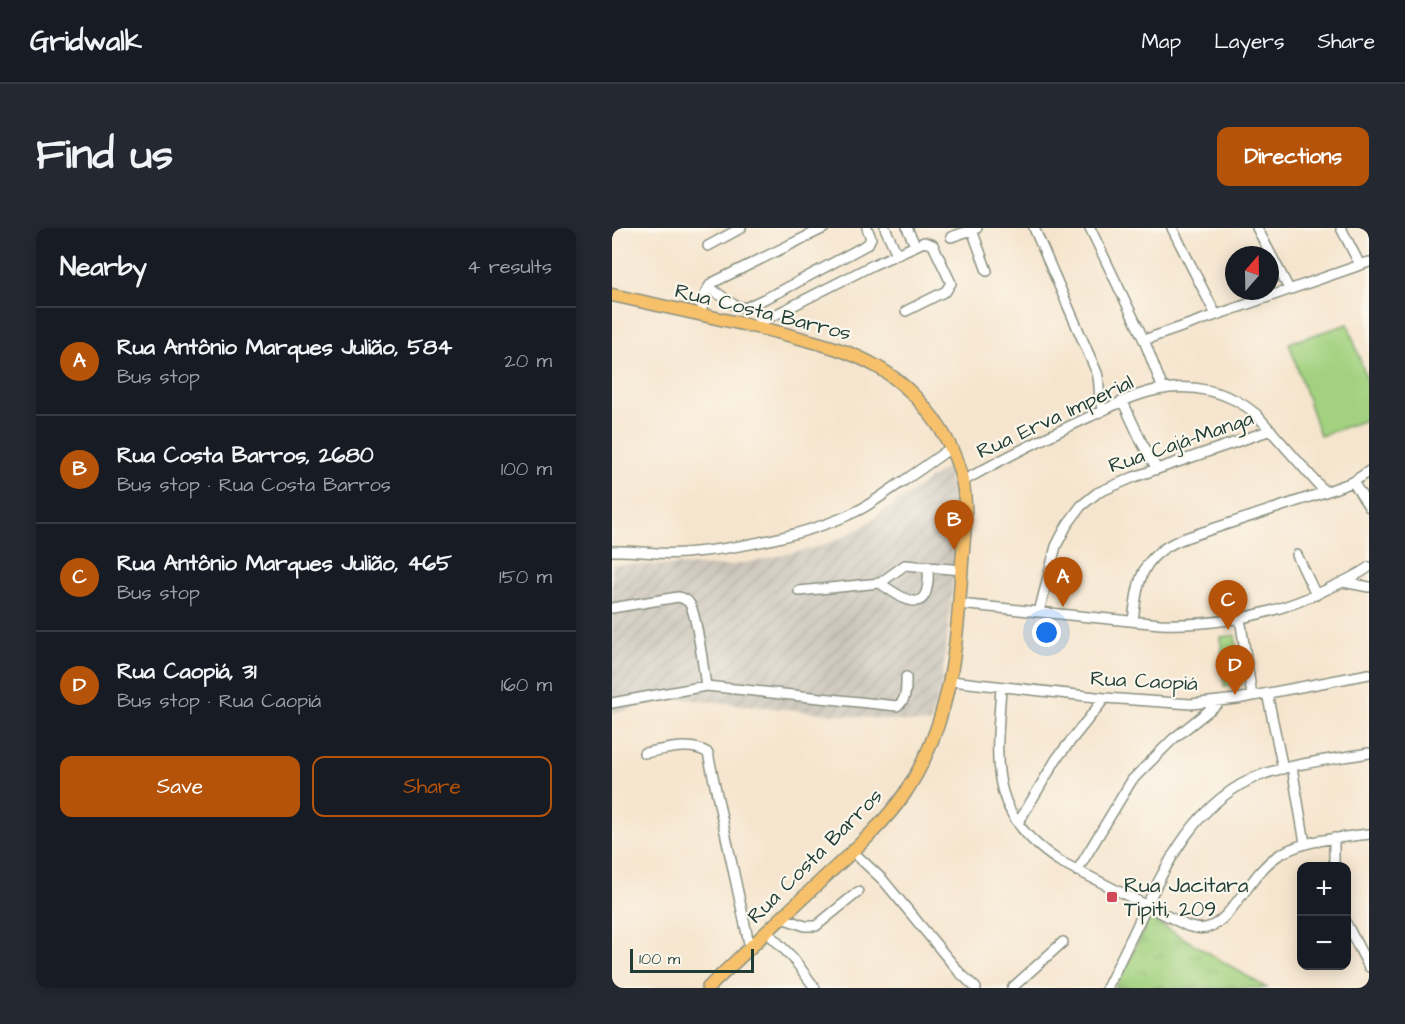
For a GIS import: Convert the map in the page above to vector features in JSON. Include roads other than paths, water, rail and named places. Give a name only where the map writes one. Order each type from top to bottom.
[{"type":"main road","name":"Rua Costa Barros","points":[[612,295],[753,326],[837,348],[876,365],[914,396],[952,447],[963,481],[965,518],[962,570],[951,681],[942,716],[920,769],[891,811],[708,988]]},
{"type":"street","points":[[708,246],[741,228]]},
{"type":"street","points":[[700,315],[709,287],[718,279],[824,228]]},
{"type":"street","points":[[709,287],[734,305],[745,308],[868,244],[871,238],[867,228]]},
{"type":"street","points":[[885,228],[897,254]]},
{"type":"street","points":[[907,228],[915,245]]},
{"type":"street","points":[[1034,228],[1097,373],[1101,386],[1099,401],[1103,410]]},
{"type":"street","points":[[1090,228],[1144,340],[1163,389]]},
{"type":"street","points":[[1172,228],[1216,315]]},
{"type":"street","points":[[1257,228],[1289,289]]},
{"type":"street","points":[[1144,340],[1364,263],[1341,228]]},
{"type":"street","points":[[951,237],[974,229],[987,271]]},
{"type":"street","points":[[753,326],[924,242],[933,245],[951,283],[946,291],[906,311]]},
{"type":"street","name":"Rua Erva Imperial","points":[[963,481],[1103,410],[1163,389],[1175,388],[1206,390],[1244,403],[1257,414],[1325,492]]},
{"type":"street","points":[[1123,402],[1157,469]]},
{"type":"street","name":"Rua Cajá-Manga","points":[[1039,612],[1056,546],[1067,525],[1081,506],[1097,493],[1112,485],[1271,430]]},
{"type":"street","points":[[612,551],[684,553],[712,550],[754,543],[837,520],[859,511],[878,499],[952,447]]},
{"type":"street","points":[[1133,621],[1140,577],[1146,565],[1158,552],[1175,541],[1275,511],[1353,482],[1369,471]]},
{"type":"street","points":[[1353,482],[1369,507]]},
{"type":"street","points":[[1297,555],[1316,595]]},
{"type":"street","points":[[799,591],[880,583],[905,565],[962,570]]},
{"type":"street","points":[[880,583],[906,601],[920,600],[926,593],[929,583],[927,566]]},
{"type":"street","points":[[959,604],[1188,625],[1269,612],[1316,595],[1369,567]]},
{"type":"street","points":[[1343,582],[1369,587]]},
{"type":"street","points":[[614,607],[678,597],[688,601],[698,635],[706,686]]},
{"type":"street","points":[[1240,618],[1252,696]]},
{"type":"street","name":"Rua Caopiá","points":[[951,681],[1001,688],[1182,704],[1252,696],[1369,674]]},
{"type":"street","points":[[612,703],[706,686],[892,706],[902,703],[905,698],[906,677]]},
{"type":"street","points":[[1001,688],[998,770],[1002,792],[1018,823],[1040,849],[1077,871],[1187,926],[1197,929],[1210,927],[1220,921],[1255,876],[1269,861],[1281,853],[1305,843],[1369,834]]},
{"type":"street","points":[[1267,693],[1288,768],[1305,843]]},
{"type":"street","points":[[1018,823],[1056,758],[1105,698]]},
{"type":"street","points":[[1077,871],[1132,780],[1173,740],[1222,700]]},
{"type":"street","points":[[644,753],[691,746],[708,753],[750,948]]},
{"type":"street","points":[[1107,988],[1178,847],[1209,807],[1227,792],[1245,782],[1288,768],[1369,753]]},
{"type":"street","points":[[1334,838],[1334,862]]},
{"type":"street","points":[[852,851],[883,880],[959,972],[976,988]]},
{"type":"street","points":[[782,918],[805,926],[816,926],[858,892]]},
{"type":"street","points":[[1351,931],[1369,967]]},
{"type":"street","points":[[767,932],[794,958],[815,988]]},
{"type":"street","points":[[1012,988],[1063,942]]},
{"type":"place","name":"Rua Costa Barros, 2680","points":[[954,550]]},
{"type":"place","name":"Rua Antônio Marques Julião, 584","points":[[1063,607]]},
{"type":"place","name":"Rua Antônio Marques Julião, 465","points":[[1228,630]]},
{"type":"place","name":"Rua Caopiá, 31","points":[[1235,695]]},
{"type":"place","name":"Rua Jacitara Tipiti, 209","points":[[1112,897]]}]
